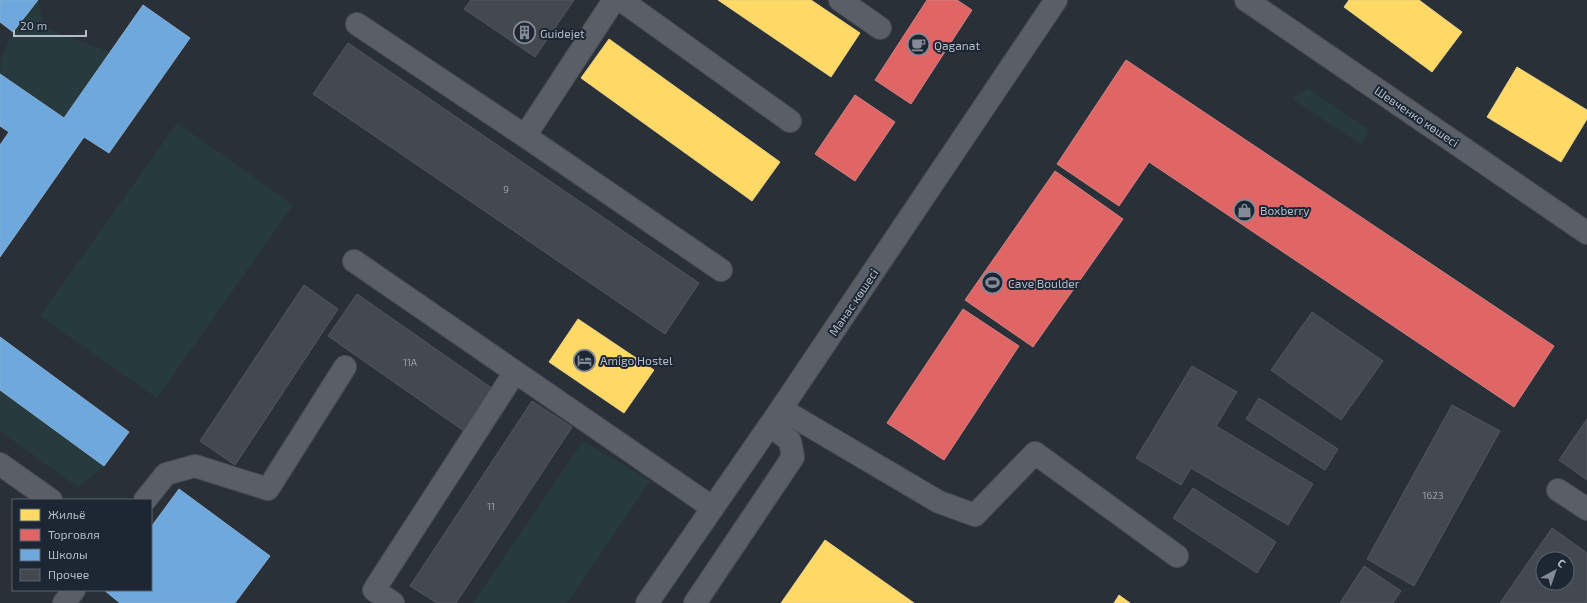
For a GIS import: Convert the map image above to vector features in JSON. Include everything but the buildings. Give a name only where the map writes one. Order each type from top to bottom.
[{"type":"street","points":[[525,136],[614,0]]},
{"type":"street","points":[[621,0],[790,121]]},
{"type":"street","points":[[840,0],[880,28]]},
{"type":"street","name":"Манас көшесі","points":[[647,603],[776,417],[1056,0]]},
{"type":"street","name":"Шевченко көшесі","points":[[1246,0],[1587,233]]},
{"type":"street","points":[[357,24],[525,136],[721,270]]},
{"type":"street","points":[[354,261],[713,508]]},
{"type":"street","points":[[146,499],[166,474],[195,466],[268,489],[345,366]]},
{"type":"street","points":[[393,603],[374,590],[515,372]]},
{"type":"street","points":[[776,417],[939,502],[975,515],[1035,453],[1177,556]]},
{"type":"street","points":[[695,603],[793,457],[790,441],[776,417]]},
{"type":"street","points":[[0,464],[50,499]]},
{"type":"street","points":[[1558,490],[1587,509]]},
{"type":"street","points":[[64,603],[73,591]]},
{"type":"green space","points":[[38,0],[44,28],[110,52],[64,118],[0,74],[1,63],[8,43],[19,25]]},
{"type":"green space","points":[[1307,88],[1369,130],[1362,145],[1292,99]]},
{"type":"green space","points":[[177,123],[293,205],[157,398],[40,316]]},
{"type":"green space","points":[[0,390],[104,466],[78,487],[0,431]]},
{"type":"green space","points":[[583,441],[650,481],[567,603],[473,603]]},
{"type":"place","name":"Guidejet","points":[[525,33]]},
{"type":"place","name":"Qaganat","points":[[919,45]]},
{"type":"place","name":"Boxberry","points":[[1244,210]]},
{"type":"place","name":"Cave Boulder","points":[[993,283]]},
{"type":"place","name":"Amigo Hostel","points":[[584,360]]}]
